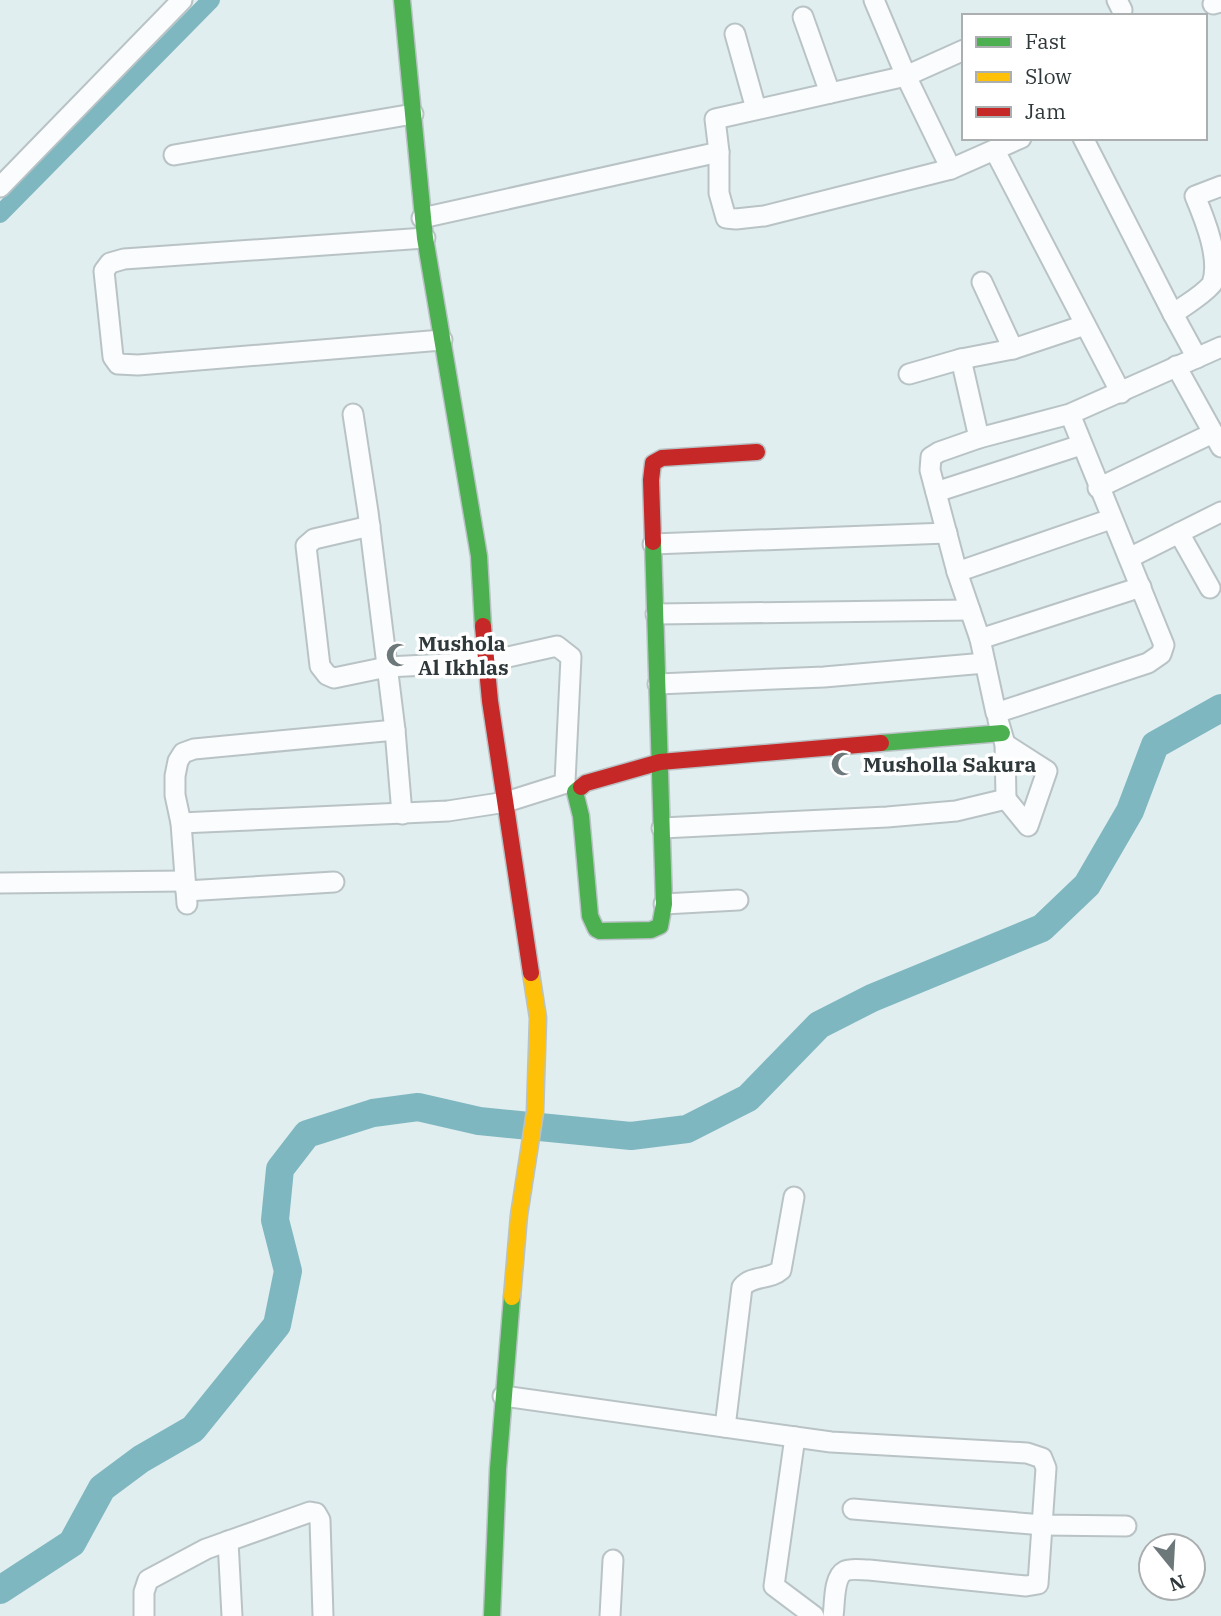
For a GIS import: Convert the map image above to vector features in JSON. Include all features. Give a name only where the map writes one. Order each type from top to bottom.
[{"type":"street","points":[[0,187],[181,0]]},
{"type":"street","points":[[402,0],[422,218],[478,556],[486,662],[499,768],[538,1018],[535,1112],[519,1215],[503,1396],[492,1616]]},
{"type":"street","points":[[874,0],[906,76],[951,169]]},
{"type":"street","points":[[803,17],[830,93]]},
{"type":"street","points":[[735,34],[756,109]]},
{"type":"street","points":[[962,51],[906,76],[715,119],[719,152],[719,193],[726,218],[764,216],[951,169],[1017,140]]},
{"type":"street","points":[[174,155],[412,114]]},
{"type":"street","points":[[1084,140],[1197,358]]},
{"type":"street","points":[[995,151],[1121,393]]},
{"type":"street","points":[[422,218],[719,152]]},
{"type":"street","points":[[1173,314],[1211,285],[1217,275],[1219,258],[1195,197],[1221,186]]},
{"type":"street","points":[[425,238],[124,259],[110,263],[104,271],[113,357],[118,364],[138,365],[442,340]]},
{"type":"street","points":[[982,282],[1013,349]]},
{"type":"street","points":[[909,374],[961,359],[1013,349],[1084,325]]},
{"type":"street","points":[[757,452],[662,458],[653,463],[651,480],[656,614],[660,762],[662,828],[664,904],[660,926],[651,930],[600,931],[596,929],[590,916],[581,816],[575,792],[586,783],[660,762],[1003,739],[1047,771],[1028,826],[1006,799],[1003,739],[980,639],[957,572],[929,470],[931,457],[979,438],[1070,415],[1221,347]]},
{"type":"street","points":[[961,359],[979,438]]},
{"type":"street","points":[[1098,488],[1217,440],[1176,366]]},
{"type":"street","points":[[353,414],[370,526],[402,814]]},
{"type":"street","points":[[996,713],[1148,663],[1161,654],[1164,645],[1070,415]]},
{"type":"street","points":[[936,492],[1081,445]]},
{"type":"street","points":[[1129,558],[1219,516]]},
{"type":"street","points":[[957,572],[1111,519]]},
{"type":"street","points":[[181,823],[448,811],[506,802],[565,782],[571,657],[557,646],[486,662],[387,667],[334,678],[323,672],[320,666],[306,546],[314,539],[370,526]]},
{"type":"street","points":[[653,544],[947,533]]},
{"type":"street","points":[[1179,533],[1210,588]]},
{"type":"street","points":[[980,639],[1141,587]]},
{"type":"street","points":[[656,614],[970,610]]},
{"type":"street","points":[[658,684],[824,677],[985,663]]},
{"type":"street","points":[[186,892],[181,823],[175,796],[177,761],[183,753],[194,749],[394,730]]},
{"type":"street","points":[[662,828],[887,817],[956,811],[1006,799]]},
{"type":"street","points":[[0,883],[186,892],[334,882]]},
{"type":"street","points":[[664,904],[738,900]]},
{"type":"street","points":[[725,1427],[742,1287],[746,1282],[777,1274],[781,1270],[793,1197]]},
{"type":"street","points":[[503,1396],[831,1442],[1027,1453],[1042,1458],[1046,1468],[1038,1584],[1034,1586],[847,1570],[841,1575],[836,1588],[833,1616]]},
{"type":"street","points":[[795,1437],[774,1586],[814,1616]]},
{"type":"street","points":[[853,1510],[1043,1525],[1126,1526]]},
{"type":"street","points":[[144,1616],[144,1592],[148,1580],[206,1549],[300,1514],[316,1513],[320,1520],[323,1616]]},
{"type":"street","points":[[228,1541],[232,1616]]},
{"type":"street","points":[[610,1616],[613,1560]]},
{"type":"waterway","points":[[0,214],[211,0]]},
{"type":"waterway","points":[[0,1590],[72,1543],[102,1488],[141,1459],[193,1429],[277,1325],[288,1271],[275,1220],[280,1169],[307,1134],[373,1113],[418,1107],[479,1121],[631,1136],[687,1129],[748,1098],[819,1025],[872,998],[1042,928],[1087,885],[1130,811],[1155,745],[1221,708]]},
{"type":"traffic: fast","points":[[402,0],[425,238],[479,556],[483,626]]},
{"type":"traffic: fast","points":[[581,787],[575,792],[581,816],[590,916],[596,929],[651,930],[660,926],[664,904],[653,542]]},
{"type":"traffic: fast","points":[[881,743],[1002,733]]},
{"type":"traffic: fast","points":[[492,1616],[498,1469],[512,1297]]},
{"type":"traffic: slow","points":[[512,1297],[519,1215],[535,1112],[538,1018],[531,973]]},
{"type":"traffic: jam","points":[[653,542],[653,463],[662,458],[757,452]]},
{"type":"traffic: jam","points":[[483,626],[490,701],[531,973]]},
{"type":"traffic: jam","points":[[581,787],[586,783],[660,762],[881,743]]},
{"type":"place","name":"Mushola Al Ikhlas","points":[[398,655]]},
{"type":"place","name":"Musholla Sakura","points":[[843,764]]}]
